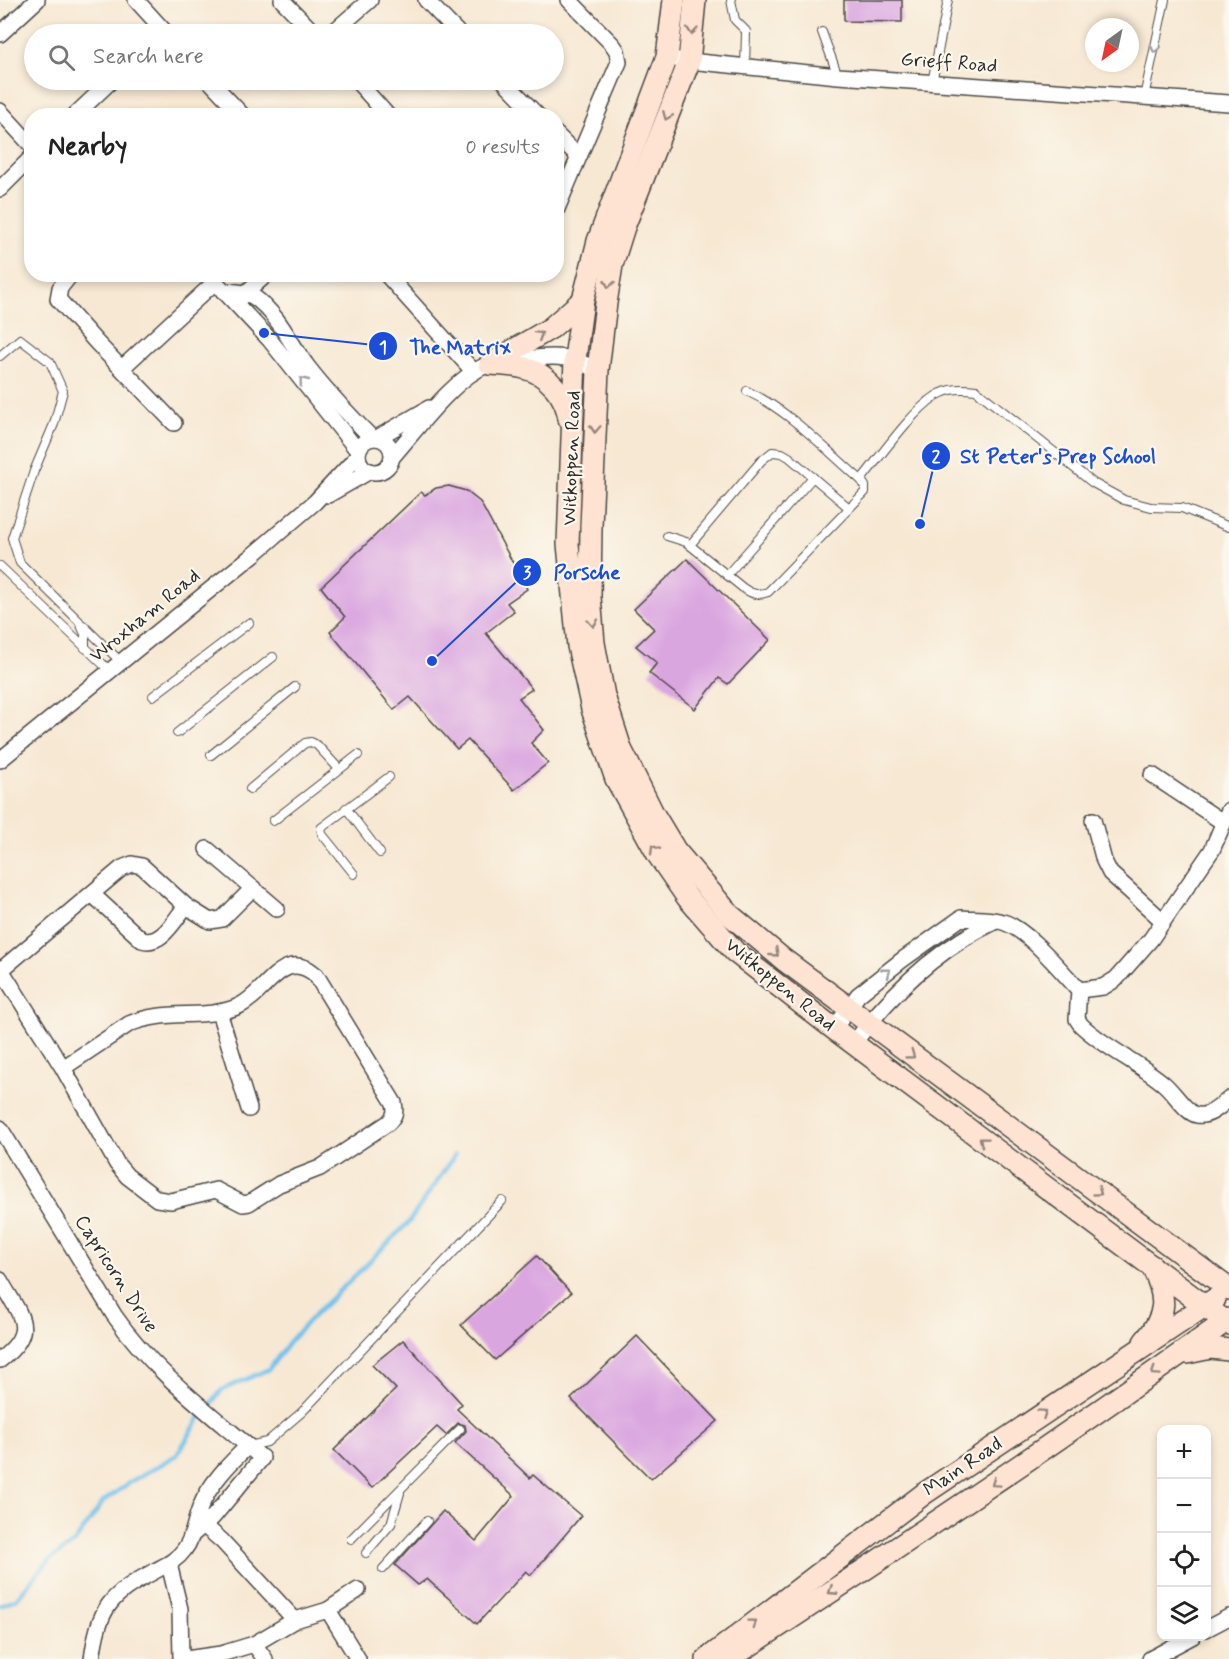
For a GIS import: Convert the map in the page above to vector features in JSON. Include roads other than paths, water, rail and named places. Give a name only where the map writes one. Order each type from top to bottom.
[{"type":"main road","name":"Witkoppen Road","points":[[674,0],[667,57],[598,241],[583,300],[575,359],[568,544],[578,646],[592,709],[616,779],[657,855],[695,891],[730,915],[784,960],[868,1024],[1229,1288]]},
{"type":"main road","name":"Witkoppen Road","points":[[695,0],[689,62],[628,217],[612,265],[598,370],[590,597],[594,643],[604,696],[621,749],[654,815],[675,850],[712,927],[735,952],[834,1029],[1228,1322]]},
{"type":"main road","points":[[482,368],[551,328],[583,300]]},
{"type":"main road","points":[[482,368],[524,368],[550,382],[561,394],[568,407],[572,447]]},
{"type":"main road","points":[[1136,1351],[1155,1329],[1163,1310],[1163,1292],[1152,1266]]},
{"type":"main road","name":"Main Road","points":[[706,1659],[925,1493],[1206,1306],[1229,1288]]},
{"type":"main road","name":"Main Road","points":[[729,1659],[940,1520],[1228,1322]]},
{"type":"main road","points":[[1180,1355],[1211,1348],[1229,1350]]},
{"type":"street","points":[[0,34],[37,0]]},
{"type":"street","points":[[136,0],[156,24]]},
{"type":"street","points":[[282,0],[305,24]]},
{"type":"street","points":[[343,24],[370,0]]},
{"type":"street","points":[[426,0],[449,24]]},
{"type":"street","points":[[564,191],[618,69],[619,56],[613,45],[569,0]]},
{"type":"street","name":"Grieff Road","points":[[667,57],[689,62],[838,76],[1229,103]]},
{"type":"street","points":[[82,108],[101,90]]},
{"type":"street","points":[[218,90],[235,108]]},
{"type":"street","points":[[365,90],[381,108]]},
{"type":"street","points":[[513,90],[530,108]]},
{"type":"street","points":[[0,111],[24,137]]},
{"type":"street","points":[[564,142],[578,156]]},
{"type":"street","points":[[0,189],[24,166]]},
{"type":"street","points":[[65,282],[60,288],[58,299],[174,423]]},
{"type":"street","points":[[122,369],[215,282],[241,298],[260,302],[277,320],[306,365],[348,414],[374,438],[389,444],[393,456]]},
{"type":"street","points":[[241,298],[258,282]]},
{"type":"street","points":[[394,282],[482,368]]},
{"type":"street","points":[[241,298],[269,339],[358,454],[362,466],[370,471],[384,470],[390,464],[393,456],[441,401]]},
{"type":"street","points":[[358,454],[363,442],[441,401],[482,368],[555,355],[575,359],[598,370]]},
{"type":"street","name":"Wroxham Road","points":[[0,760],[253,555],[315,502],[358,454]]},
{"type":"street","name":"Wroxham Road","points":[[315,502],[370,471]]},
{"type":"street","points":[[1079,990],[1103,987],[1116,979],[1151,939],[1223,844],[1226,816],[1152,775]]},
{"type":"street","points":[[1093,820],[1104,861],[1110,873],[1163,921]]},
{"type":"street","points":[[207,849],[277,909]]},
{"type":"street","points":[[63,1068],[129,1023],[163,1014],[219,1012],[245,1003],[286,967],[296,965],[316,975],[394,1103],[394,1117],[320,1168],[279,1184],[249,1203],[243,1204],[216,1190],[171,1201],[157,1199],[138,1186],[117,1164],[63,1068],[1,969],[93,895],[122,868],[132,864],[138,864],[186,906],[207,920],[218,921],[254,888]]},
{"type":"street","points":[[93,895],[142,940],[150,942],[158,939],[186,906]]},
{"type":"street","points":[[834,1029],[858,995],[961,918],[996,921],[1014,927],[1039,948],[1079,990],[1077,1019],[1081,1025],[1165,1084],[1188,1111],[1199,1116],[1213,1112],[1229,1099]]},
{"type":"street","points":[[854,1043],[904,984],[970,933],[996,921]]},
{"type":"street","points":[[930,939],[940,956]]},
{"type":"street","points":[[219,1012],[249,1109]]},
{"type":"street","name":"Capricorn Drive","points":[[0,1128],[130,1339],[186,1394],[262,1458]]},
{"type":"street","points":[[0,1280],[22,1319],[24,1330],[21,1339],[11,1352],[0,1360]]},
{"type":"street","points":[[198,1526],[200,1507],[210,1489],[248,1446]]},
{"type":"street","points":[[92,1659],[97,1630],[108,1604],[117,1593],[181,1555],[198,1526],[262,1458]]},
{"type":"street","points":[[198,1526],[248,1568],[295,1620]]},
{"type":"street","points":[[169,1564],[180,1609],[181,1659]]},
{"type":"street","points":[[186,1659],[220,1654],[254,1644],[295,1620],[328,1610],[358,1590]]},
{"type":"street","points":[[328,1610],[358,1659]]},
{"type":"street","points":[[1211,1626],[1229,1617]]},
{"type":"street","points":[[1150,1659],[1183,1641]]},
{"type":"street","points":[[254,1644],[266,1659]]},
{"type":"lane","points":[[731,0],[735,20],[746,32],[745,68]]},
{"type":"lane","points":[[932,83],[948,0]]},
{"type":"lane","points":[[1144,97],[1165,0]]},
{"type":"lane","points":[[822,32],[838,76]]},
{"type":"lane","points":[[0,356],[20,339],[50,362],[63,391],[54,424],[34,471],[12,538],[20,563],[80,621],[115,666]]},
{"type":"lane","points":[[861,480],[910,421],[937,395],[956,388],[976,390],[1093,483],[1124,500],[1150,507],[1182,508],[1229,527]]},
{"type":"lane","points":[[667,536],[686,542],[751,594],[760,595],[768,592],[865,492],[866,486],[861,480],[786,415],[747,391]]},
{"type":"lane","points":[[690,545],[767,454],[772,452],[782,453],[848,507]]},
{"type":"lane","points":[[726,575],[813,477]]},
{"type":"lane","points":[[0,566],[85,648],[115,666]]},
{"type":"lane","points":[[80,621],[85,634],[85,648]]},
{"type":"lane","points":[[153,696],[249,623]]},
{"type":"lane","points":[[177,733],[273,657]]},
{"type":"lane","points":[[211,755],[295,687]]},
{"type":"lane","points":[[250,789],[305,743],[311,742],[317,745],[339,769]]},
{"type":"lane","points":[[273,820],[358,755]]},
{"type":"lane","points":[[354,874],[321,830],[321,826],[389,777]]},
{"type":"lane","points":[[346,808],[380,853]]},
{"type":"lane","points":[[248,1446],[267,1442],[302,1412],[502,1201]]},
{"type":"lane","points":[[351,1539],[460,1430]]},
{"type":"lane","points":[[262,1458],[267,1442]]},
{"type":"lane","points":[[366,1553],[391,1524],[400,1492]]},
{"type":"lane","points":[[383,1569],[426,1521]]},
{"type":"waterway","points":[[0,1605],[16,1599],[49,1560],[73,1544],[104,1501],[132,1481],[177,1455],[199,1419],[222,1390],[269,1369],[290,1341],[317,1312],[409,1222],[455,1155]]},
{"type":"place","name":"The Matrix","points":[[264,333]]},
{"type":"place","name":"St Peter's Prep School","points":[[920,524]]},
{"type":"place","name":"Porsche","points":[[432,661]]}]
